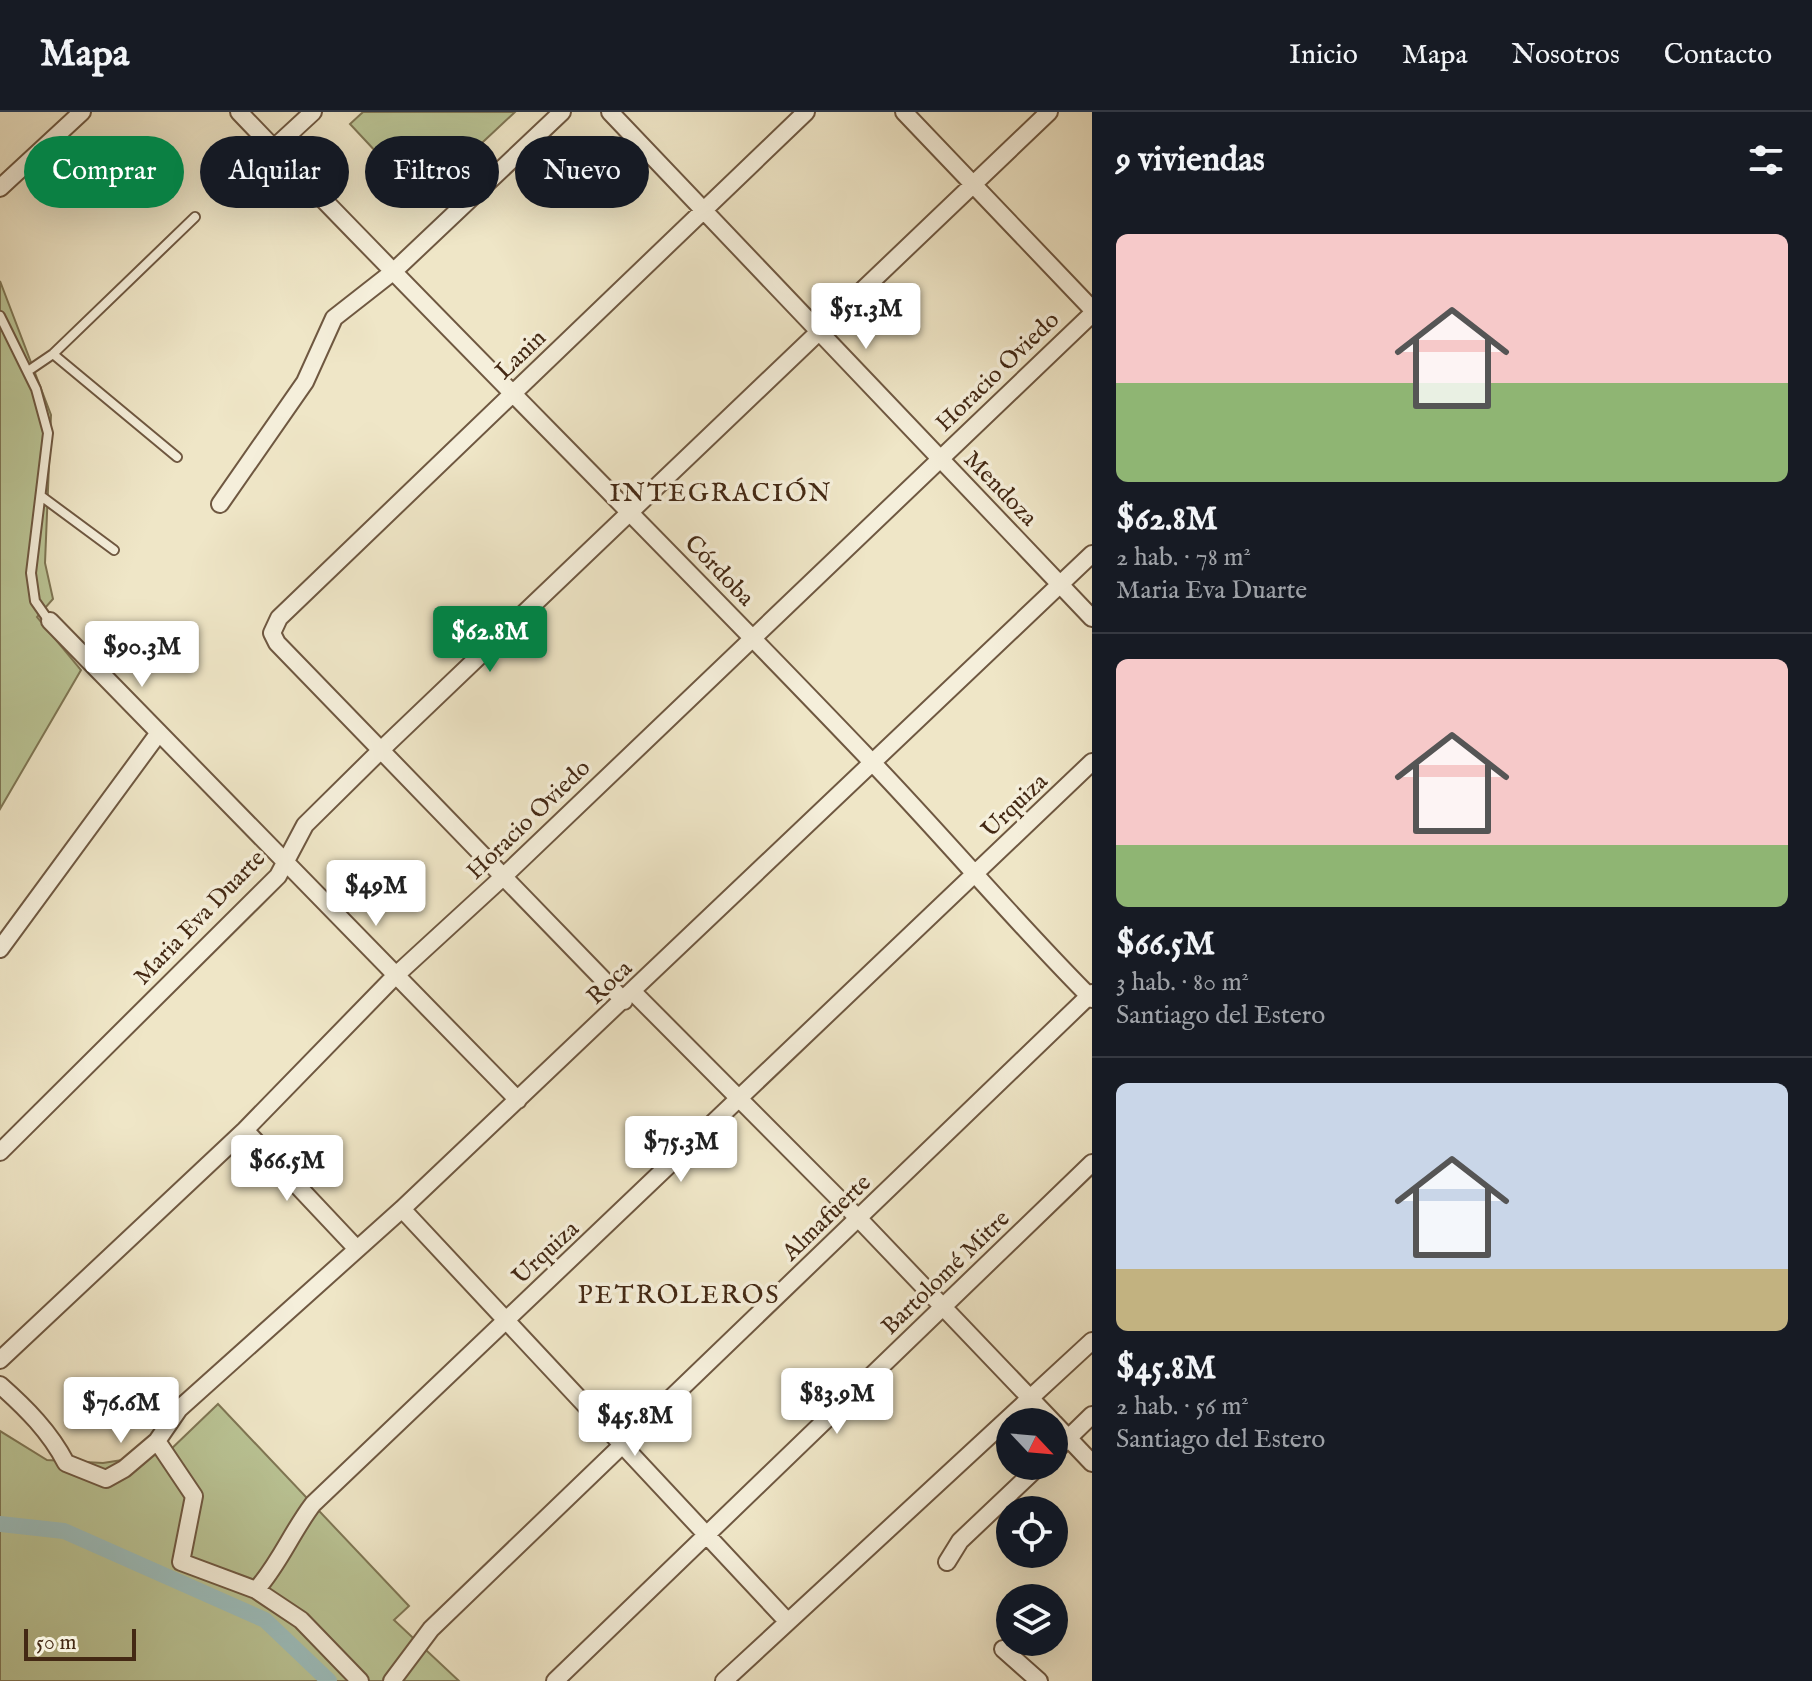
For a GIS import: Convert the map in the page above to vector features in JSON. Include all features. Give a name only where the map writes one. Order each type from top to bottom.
[{"type":"street","points":[[0,188],[82,112]]},
{"type":"street","name":"Córdoba","points":[[239,112],[262,136]]},
{"type":"street","points":[[287,136],[313,112]]},
{"type":"street","points":[[220,504],[305,382],[334,318],[394,271],[562,112]]},
{"type":"street","name":"Mendoza","points":[[610,112],[1092,618]]},
{"type":"street","name":"Lanin","points":[[382,749],[277,643],[272,633],[279,618],[806,112]]},
{"type":"street","points":[[904,112],[1092,311]]},
{"type":"street","name":"Maria Eva Duarte","points":[[0,1152],[278,876],[305,825],[1049,112]]},
{"type":"street","name":"Córdoba","points":[[329,208],[515,393],[872,762],[975,876],[1091,996]]},
{"type":"street","name":"Horacio Oviedo","points":[[0,1360],[245,1130],[395,976],[504,876],[1092,311]]},
{"type":"street","name":"Roca","points":[[0,1385],[41,1425],[56,1443],[66,1463],[106,1479],[124,1469],[157,1441],[179,1409],[402,1209],[1092,554]]},
{"type":"street","points":[[50,621],[518,1100]]},
{"type":"street","points":[[0,949],[158,734]]},
{"type":"street","points":[[382,749],[504,876],[741,1100],[1039,1408]]},
{"type":"street","name":"Urquiza","points":[[256,1590],[278,1566],[300,1521],[313,1504],[741,1100],[1092,762]]},
{"type":"street","name":"Almafuerte","points":[[392,1681],[431,1629],[621,1443],[1091,996]]},
{"type":"street","points":[[245,1130],[357,1249]]},
{"type":"street","name":"Bartolomé Mitre","points":[[555,1681],[1092,1163]]},
{"type":"street","points":[[402,1209],[787,1621]]},
{"type":"street","points":[[724,1681],[1092,1341]]},
{"type":"street","points":[[1092,1415],[1068,1438],[1092,1463]]},
{"type":"street","points":[[157,1441],[194,1496],[181,1562],[256,1590],[301,1620],[344,1660],[360,1681]]},
{"type":"street","points":[[947,1562],[960,1541],[1024,1480]]},
{"type":"street","points":[[1011,1656],[1039,1681]]},
{"type":"lane","points":[[28,371],[53,354],[195,217]]},
{"type":"lane","points":[[0,316],[28,371],[48,433],[31,573],[35,601],[50,621]]},
{"type":"lane","points":[[53,354],[177,457]]},
{"type":"lane","points":[[41,496],[114,550]]},
{"type":"green space","points":[[363,112],[515,112],[489,136],[365,136],[365,140],[350,124]]},
{"type":"green space","points":[[0,281],[51,415],[45,563],[53,599],[37,617],[81,670],[0,809]]},
{"type":"green space","points":[[218,1404],[409,1606],[394,1620],[459,1681],[0,1681],[0,1431],[47,1460],[103,1463],[167,1453]]},
{"type":"waterway","points":[[0,1524],[64,1531],[265,1620],[329,1681]]},
{"type":"district","name":"INTEGRACIÓN","points":[[721,492]]},
{"type":"district","name":"PETROLEROS","points":[[679,1294]]}]
